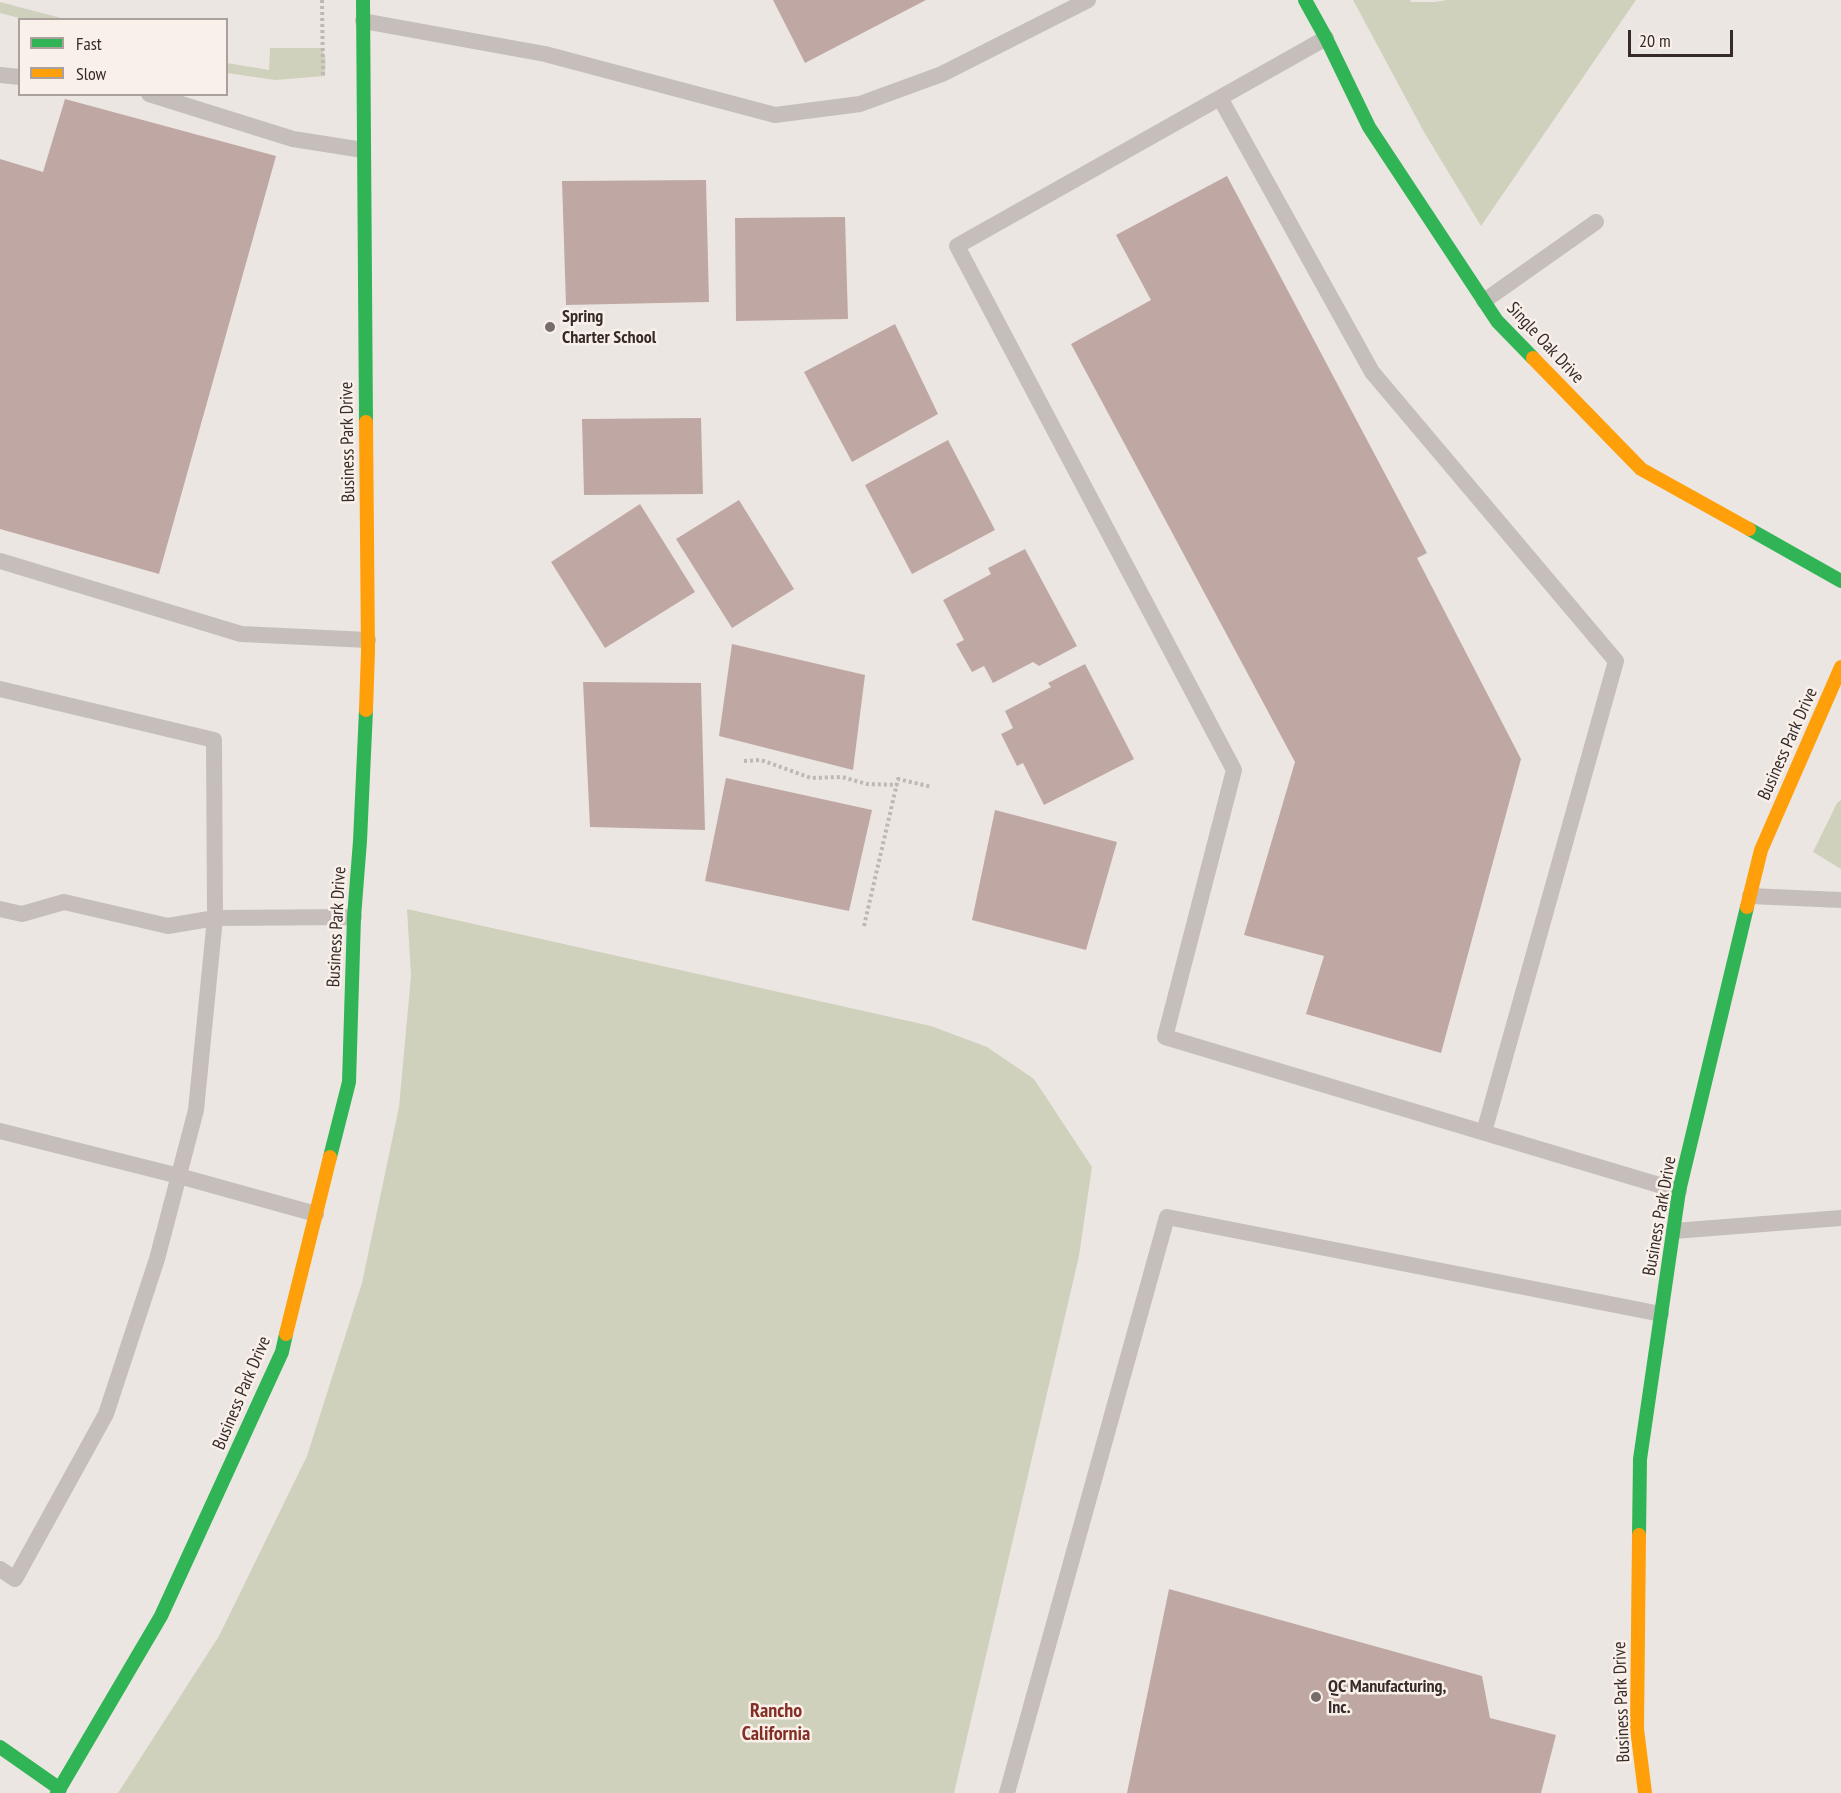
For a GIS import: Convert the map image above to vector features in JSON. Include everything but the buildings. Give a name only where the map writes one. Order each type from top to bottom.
[{"type":"street","name":"Business Park Drive","points":[[59,1791],[161,1616],[282,1352],[349,1082],[354,917],[361,829],[368,640],[363,0]]},
{"type":"street","name":"Single Oak Drive","points":[[1305,0],[1369,127],[1497,321],[1641,469],[1841,581]]},
{"type":"street","name":"Business Park Drive","points":[[1645,1793],[1637,1729],[1640,1459],[1679,1191],[1761,850],[1841,667]]},
{"type":"street","points":[[0,1747],[59,1791]]},
{"type":"lane","points":[[363,21],[544,54],[775,115],[870,101],[942,74],[1088,0]]},
{"type":"lane","points":[[1326,38],[957,246],[1234,770],[1165,1037],[1679,1191]]},
{"type":"lane","points":[[0,75],[18,77]]},
{"type":"lane","points":[[155,96],[293,139],[363,150]]},
{"type":"lane","points":[[1220,98],[1372,372],[1616,660],[1484,1132]]},
{"type":"lane","points":[[1484,301],[1596,222]]},
{"type":"lane","points":[[0,561],[241,634],[368,640]]},
{"type":"lane","points":[[0,689],[214,740],[215,918],[196,1110],[157,1259],[106,1414],[15,1579],[0,1569]]},
{"type":"lane","points":[[1750,896],[1841,900]]},
{"type":"lane","points":[[0,909],[22,914],[64,902],[168,926],[215,918],[354,917]]},
{"type":"lane","points":[[0,1131],[179,1176],[316,1214]]},
{"type":"lane","points":[[1007,1793],[1167,1217],[1661,1314]]},
{"type":"lane","points":[[1674,1231],[1841,1218]]},
{"type":"path","points":[[321,0],[323,75]]},
{"type":"path","points":[[744,762],[761,760],[811,778],[842,777],[867,784],[897,786]]},
{"type":"path","points":[[864,926],[898,779],[933,787]]},
{"type":"green space","points":[[1353,0],[1435,2],[1447,0],[1636,0],[1481,226],[1424,132]]},
{"type":"green space","points":[[0,2],[61,18],[19,18],[0,13]]},
{"type":"green space","points":[[270,48],[320,48],[325,57],[325,76],[275,80],[228,73],[228,63],[269,70]]},
{"type":"green space","points":[[1841,800],[1841,869],[1813,852],[1837,803]]},
{"type":"green space","points":[[407,909],[931,1026],[987,1047],[1034,1079],[1092,1167],[1079,1256],[954,1793],[118,1793],[219,1636],[307,1456],[362,1283],[399,1107],[411,976]]},
{"type":"traffic: fast","points":[[363,0],[366,422]]},
{"type":"traffic: fast","points":[[1305,0],[1369,127],[1497,321],[1533,358]]},
{"type":"traffic: fast","points":[[1749,529],[1841,581]]},
{"type":"traffic: fast","points":[[330,1157],[349,1082],[354,917],[366,710]]},
{"type":"traffic: fast","points":[[1639,1535],[1640,1459],[1679,1191],[1747,907]]},
{"type":"traffic: fast","points":[[57,1793],[161,1616],[282,1352],[286,1334]]},
{"type":"traffic: fast","points":[[0,1747],[60,1789]]},
{"type":"traffic: slow","points":[[1533,358],[1641,469],[1749,529]]},
{"type":"traffic: slow","points":[[366,422],[368,651],[366,710]]},
{"type":"traffic: slow","points":[[1747,907],[1761,850],[1841,667]]},
{"type":"traffic: slow","points":[[286,1334],[330,1157]]},
{"type":"traffic: slow","points":[[1639,1535],[1637,1729],[1645,1793]]},
{"type":"place","name":"Spring Charter School","points":[[550,327]]},
{"type":"place","name":"QC Manufacturing, Inc.","points":[[1316,1697]]},
{"type":"district","name":"Rancho California","points":[[776,1722]]}]
